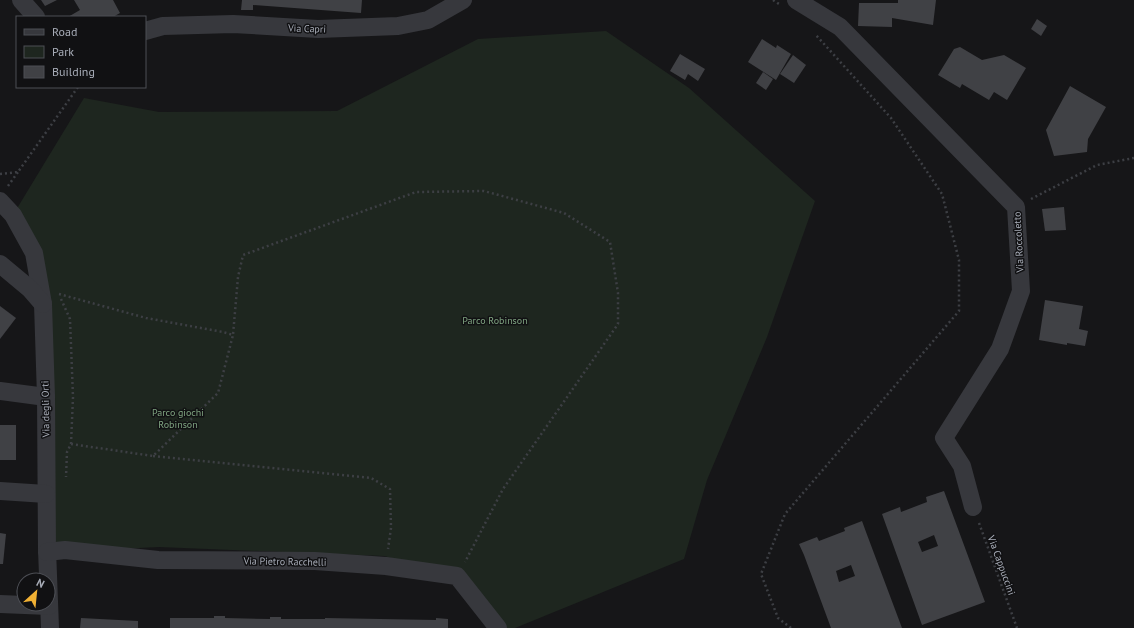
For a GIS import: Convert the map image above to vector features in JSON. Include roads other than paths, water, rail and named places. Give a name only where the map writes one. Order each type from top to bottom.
[{"type":"street","points":[[21,0],[35,16]]},
{"type":"street","name":"Via Capri","points":[[146,32],[163,26],[233,24],[318,29],[398,26],[428,20],[463,0]]},
{"type":"street","name":"Via Roccoletto","points":[[790,4],[840,27],[1016,207],[1021,292],[1000,349],[944,438],[962,466],[973,507]]},
{"type":"street","name":"Via degli Orti","points":[[2,195],[34,253],[43,304],[46,397],[48,572]]},
{"type":"street","points":[[0,264],[30,288],[43,304]]},
{"type":"street","points":[[0,391],[46,397]]},
{"type":"street","points":[[0,492],[46,494]]},
{"type":"street","name":"Via Pietro Racchelli","points":[[47,552],[65,550],[158,560],[315,561],[386,566],[457,576],[498,628]]},
{"type":"street","points":[[0,604],[16,605]]},
{"type":"street","name":"Via degli Orti","points":[[49,612],[50,628]]},
{"type":"park label","name":"Parco Robinson","points":[[495,320]]},
{"type":"park label","name":"Parco giochi Robinson","points":[[178,418]]}]
